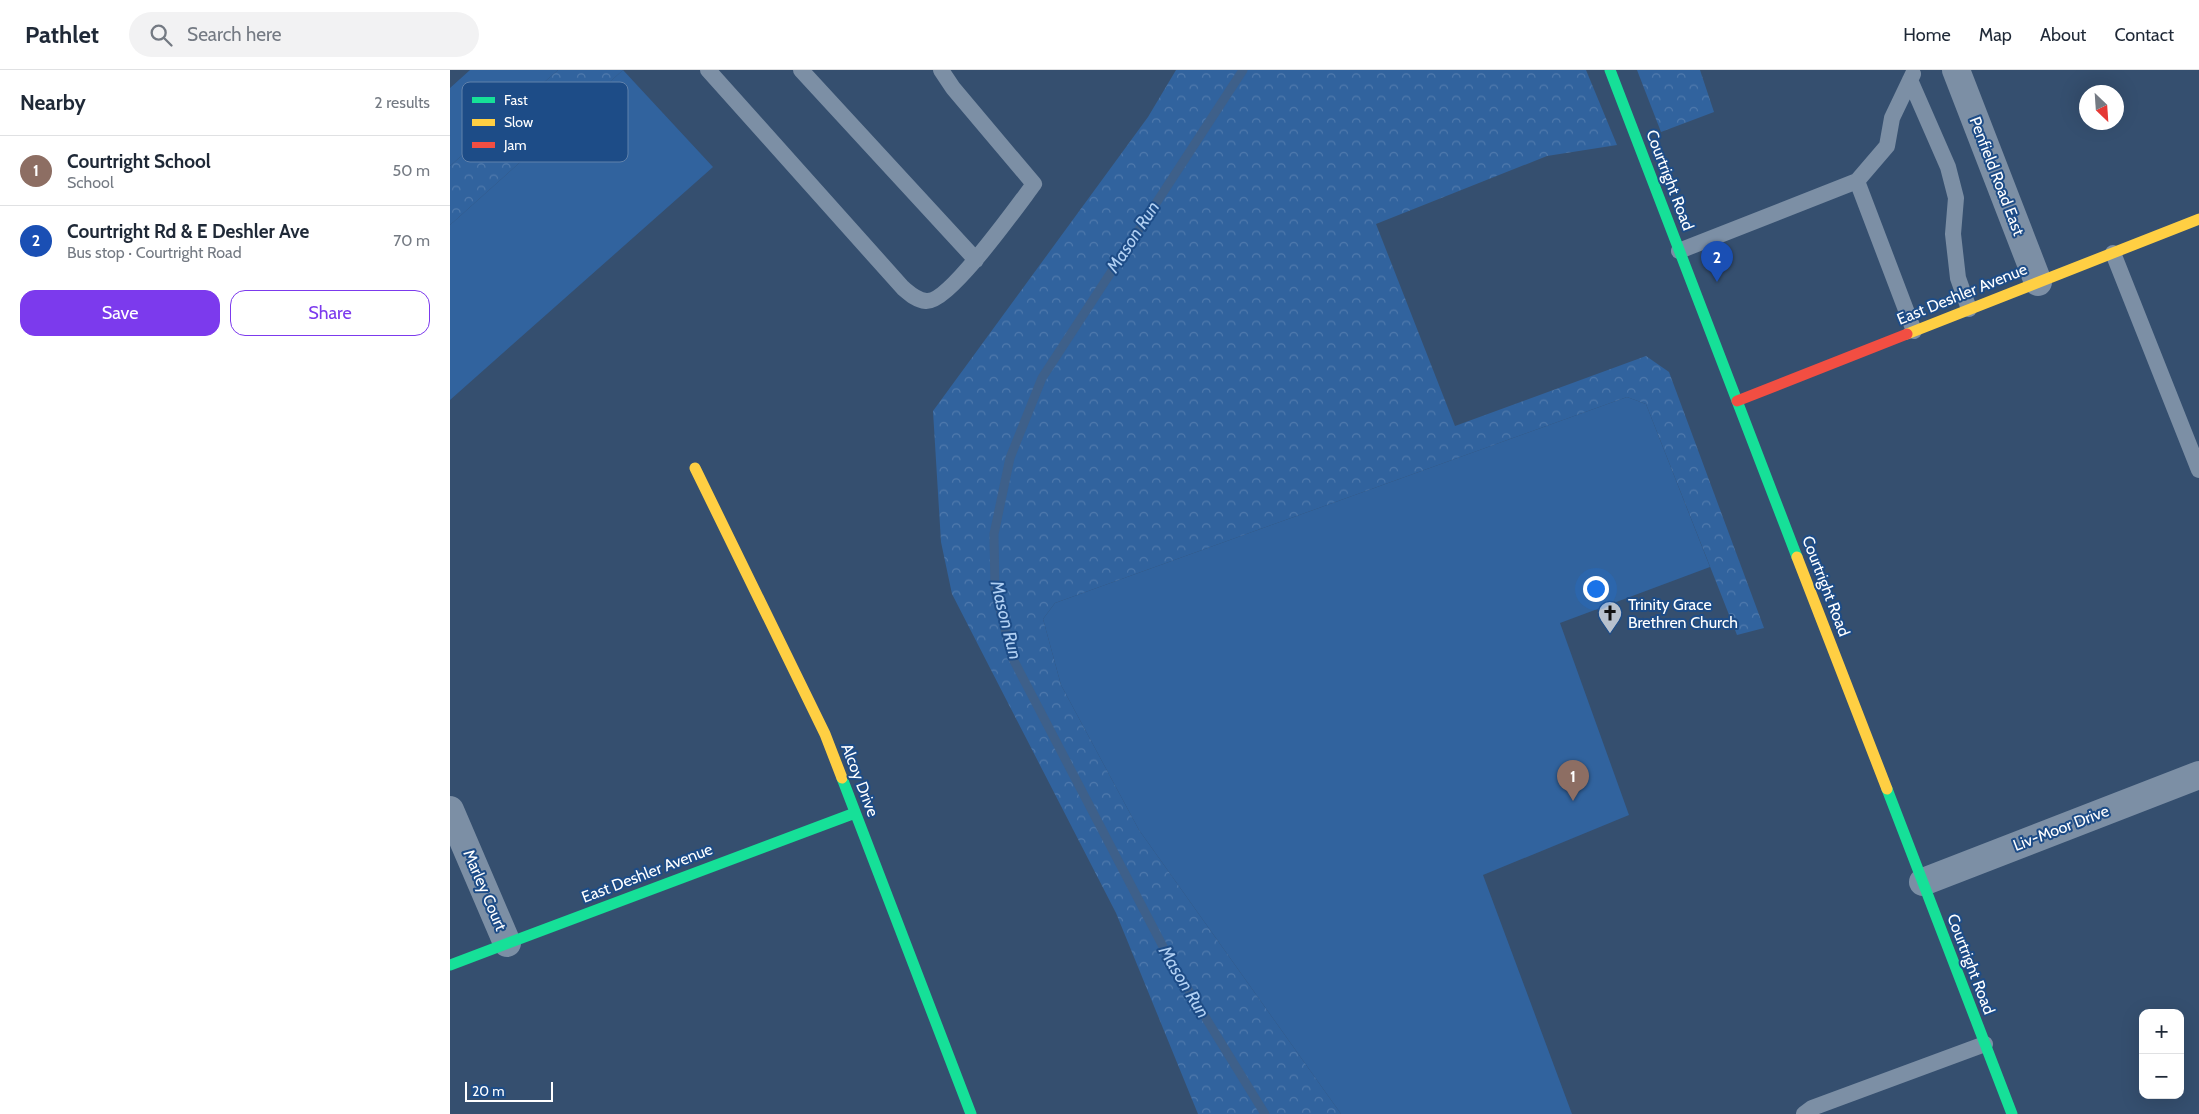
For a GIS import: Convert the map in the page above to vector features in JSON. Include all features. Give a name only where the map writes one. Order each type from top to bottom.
[{"type":"street","name":"Courtright Road","points":[[1610,70],[2012,1114]]},
{"type":"street","name":"Penfield Road East","points":[[1956,70],[2038,282]]},
{"type":"street","name":"East Deshler Avenue","points":[[1737,401],[2199,220]]},
{"type":"street","name":"Alcoy Drive","points":[[695,468],[825,734],[970,1114]]},
{"type":"street","name":"Liv-Moor Drive","points":[[1922,882],[2199,775]]},
{"type":"street","name":"Marley Court","points":[[450,810],[507,943]]},
{"type":"street","name":"East Deshler Avenue","points":[[450,965],[856,813]]},
{"type":"lane","points":[[708,70],[903,288],[914,297],[927,301],[939,296],[976,260],[1034,184],[953,88],[941,70]]},
{"type":"lane","points":[[801,70],[976,260]]},
{"type":"lane","points":[[1679,251],[1857,181],[1887,146],[1892,118],[1913,75]]},
{"type":"lane","points":[[1913,75],[1948,167],[1956,198],[1953,234],[1958,278],[1968,309]]},
{"type":"lane","points":[[1857,181],[1914,331]]},
{"type":"lane","points":[[2113,253],[2199,470]]},
{"type":"lane","points":[[1804,1114],[1812,1108],[1985,1044]]},
{"type":"green space","points":[[470,70],[558,70],[544,82],[462,82],[462,155],[450,166],[450,88]]},
{"type":"green space","points":[[558,70],[623,70],[610,82],[544,82]]},
{"type":"green space","points":[[623,70],[713,167],[450,400],[450,225],[520,162],[628,162],[628,82],[610,82]]},
{"type":"green space","points":[[1176,70],[1586,70],[1617,145],[1547,156],[1376,224],[1455,426],[1646,356],[1669,372],[1764,628],[1737,635],[1646,404],[1627,397],[1055,603],[1043,619],[1061,685],[1139,830],[1341,1114],[1198,1114],[1116,913],[952,594],[941,542],[933,411],[1148,117]]},
{"type":"green space","points":[[1637,70],[1700,70],[1714,112],[1661,132]]},
{"type":"green space","points":[[462,155],[462,162],[520,162],[450,225],[450,166]]},
{"type":"green space","points":[[1627,397],[1646,404],[1710,567],[1560,623],[1629,815],[1483,875],[1572,1114],[1341,1114],[1139,830],[1061,685],[1043,619],[1055,603]]},
{"type":"waterway","name":"Mason Run","points":[[1243,70],[1042,378],[1010,458],[994,534],[995,590],[1013,659],[1170,960],[1265,1114]]},
{"type":"traffic: fast","points":[[1610,70],[1797,557]]},
{"type":"traffic: fast","points":[[842,778],[971,1114]]},
{"type":"traffic: fast","points":[[1887,789],[2012,1114]]},
{"type":"traffic: fast","points":[[450,965],[855,813]]},
{"type":"traffic: slow","points":[[1907,334],[2199,219]]},
{"type":"traffic: slow","points":[[695,468],[825,734],[842,778]]},
{"type":"traffic: slow","points":[[1797,557],[1887,789]]},
{"type":"traffic: jam","points":[[1737,401],[1907,334]]},
{"type":"place","name":"Courtright Rd & E Deshler Ave","points":[[1717,282]]},
{"type":"place","name":"Trinity Grace Brethren Church","points":[[1610,634]]},
{"type":"place","name":"Courtright School","points":[[1573,801]]}]
